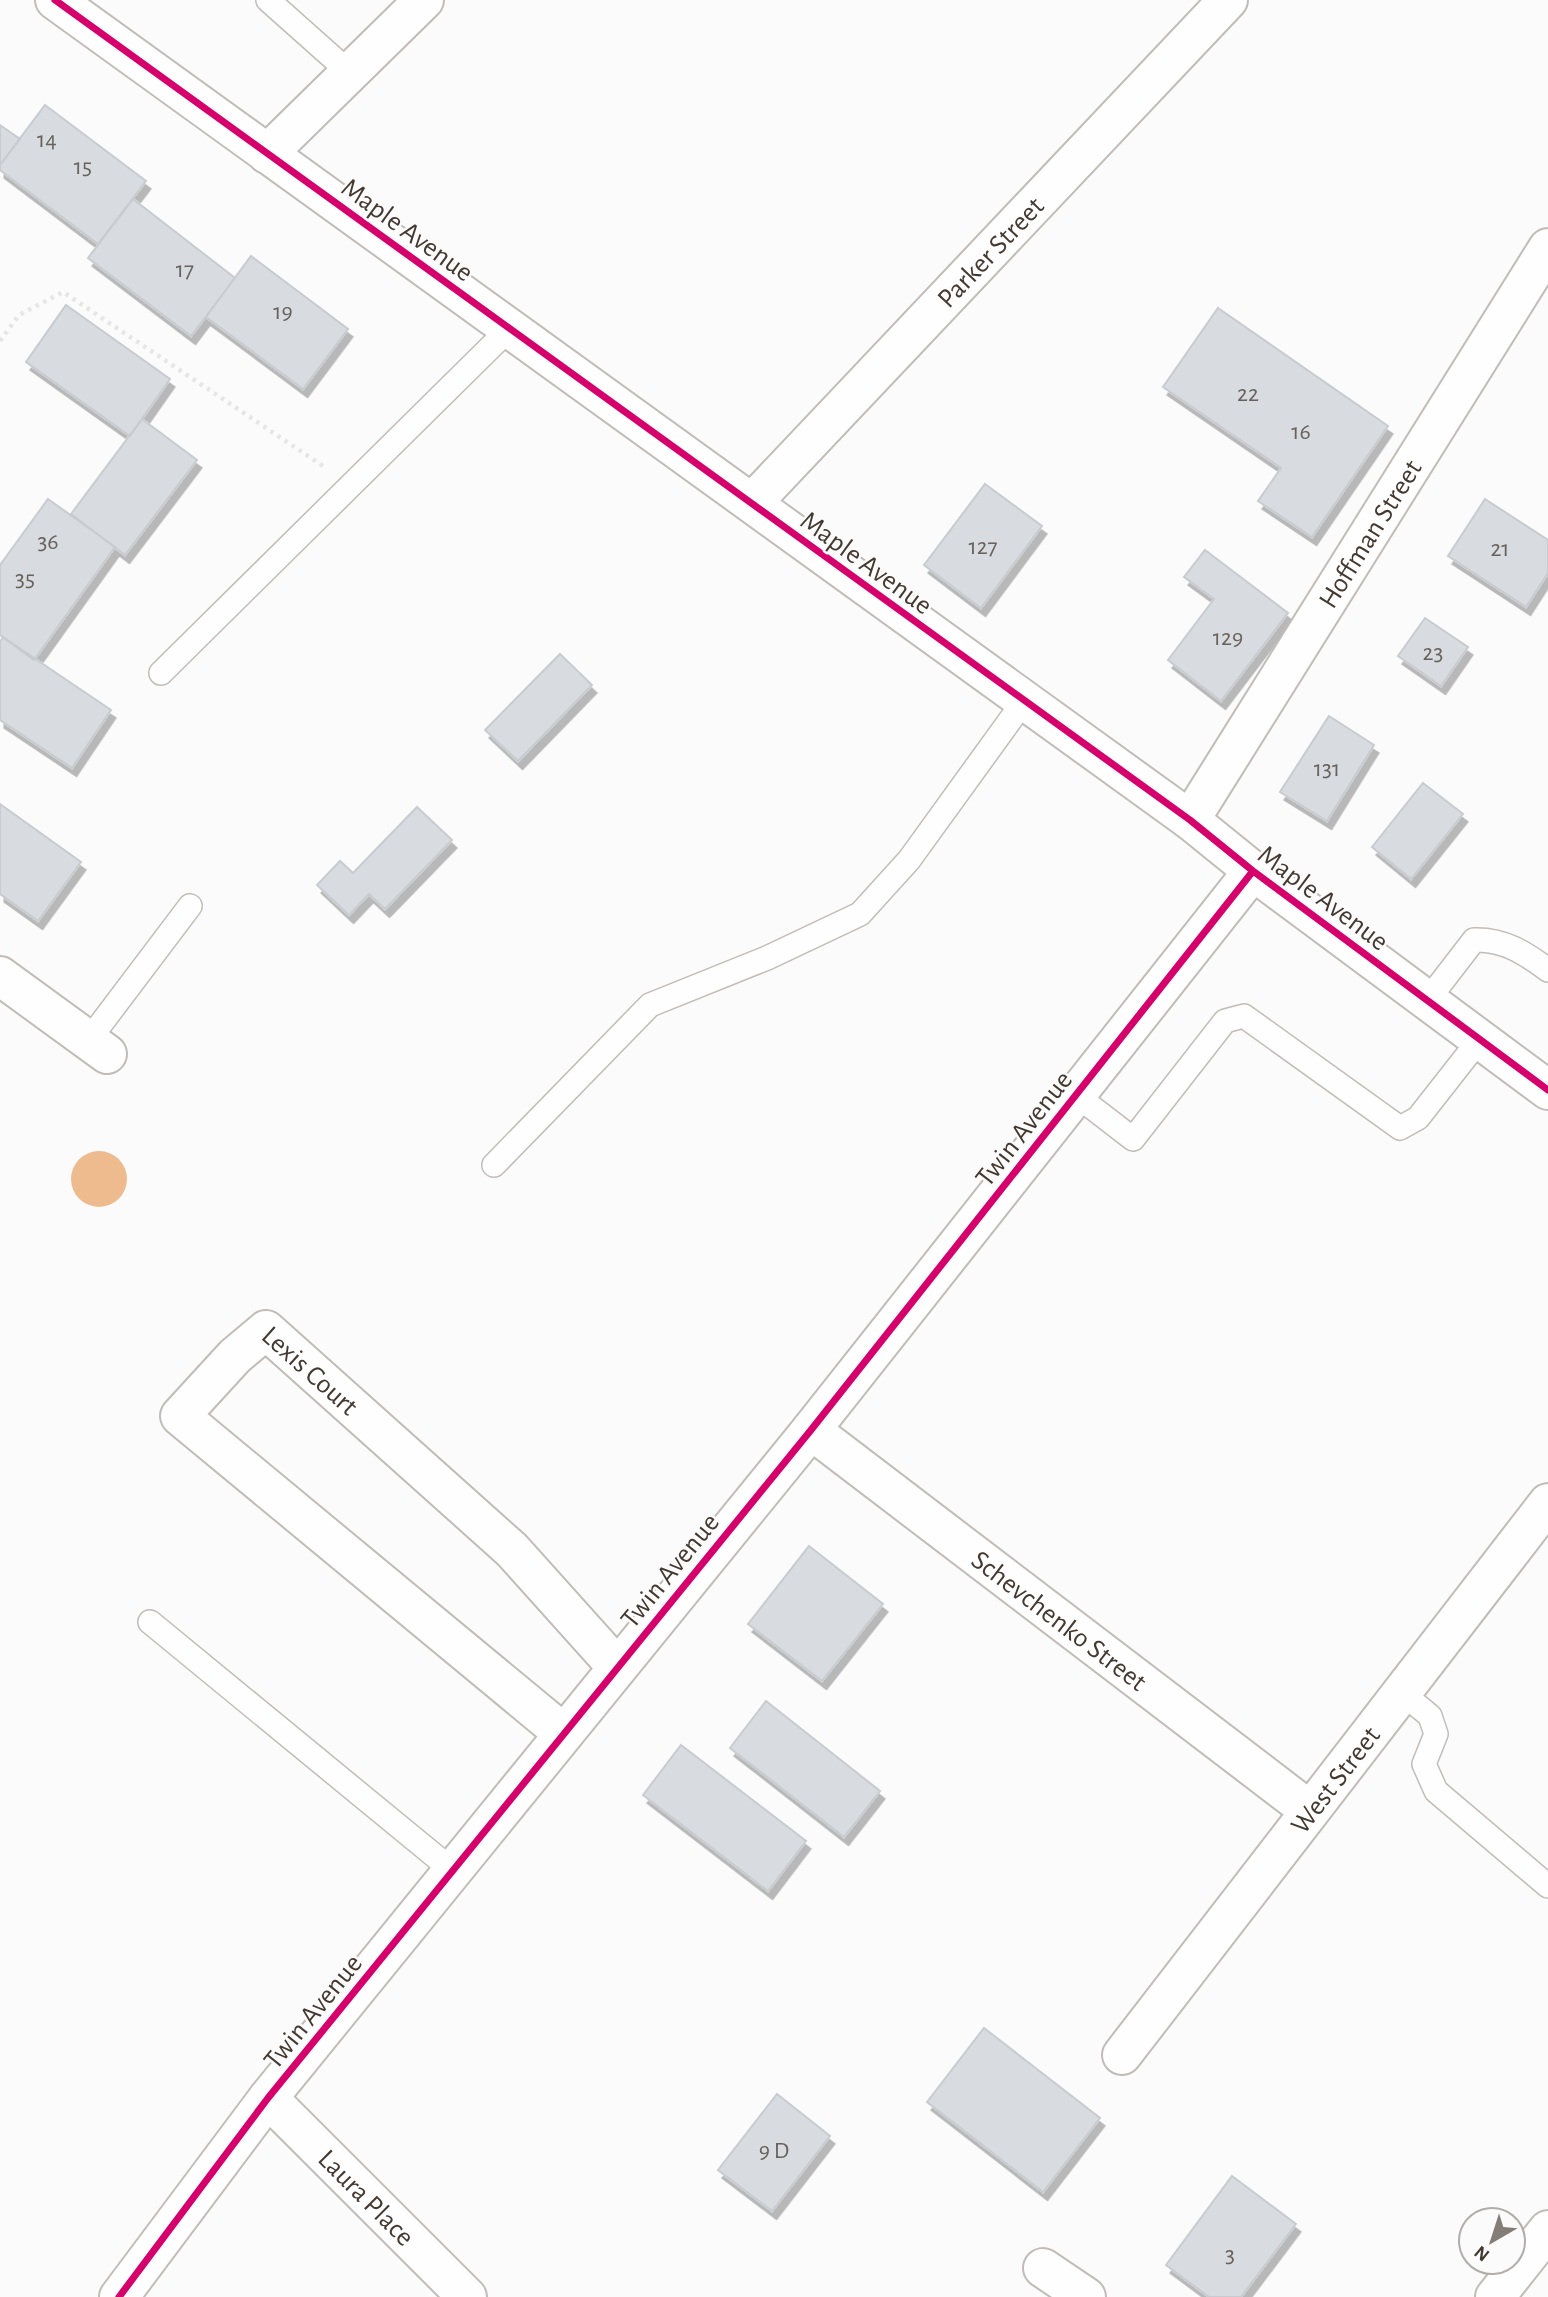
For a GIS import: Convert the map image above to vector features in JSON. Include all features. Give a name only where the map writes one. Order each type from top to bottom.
[{"type":"street","name":"Maple Avenue","points":[[55,0],[1190,820],[1254,871],[1548,1090]]},
{"type":"street","name":"Parker Street","points":[[752,503],[1228,0]]},
{"type":"street","points":[[267,154],[350,73],[408,5]]},
{"type":"street","name":"Hoffman Street","points":[[1190,820],[1548,248]]},
{"type":"street","name":"Twin Avenue","points":[[119,2297],[268,2098],[811,1430],[1254,871]]},
{"type":"street","points":[[0,976],[98,1047]]},
{"type":"street","name":"Lexis Court","points":[[563,1733],[180,1416],[235,1356],[266,1331],[512,1550],[617,1667]]},
{"type":"street","name":"Schevchenko Street","points":[[811,1430],[1309,1810]]},
{"type":"street","name":"West Street","points":[[1122,2055],[1548,1503]]},
{"type":"street","name":"Laura Place","points":[[268,2098],[467,2297]]},
{"type":"street","points":[[1495,2297],[1548,2230]]},
{"type":"street","points":[[1043,2268],[1086,2297]]},
{"type":"lane","points":[[268,0],[350,73]]},
{"type":"lane","points":[[162,673],[510,328]]},
{"type":"lane","points":[[494,1165],[650,1005],[767,958],[860,914],[909,860],[1024,701]]},
{"type":"lane","points":[[98,1047],[190,906]]},
{"type":"lane","points":[[1427,1000],[1474,940],[1493,940],[1523,952],[1548,970]]},
{"type":"lane","points":[[1076,1095],[1133,1139],[1224,1021],[1244,1016],[1400,1128],[1418,1118],[1480,1039]]},
{"type":"lane","points":[[150,1622],[452,1870]]},
{"type":"lane","points":[[1401,1692],[1430,1716],[1436,1734],[1424,1764],[1436,1791],[1548,1886]]},
{"type":"path","points":[[0,341],[19,315],[63,292],[349,487]]},
{"type":"shaded area","points":[[99,1151],[110,1153],[119,1159],[125,1168],[125,1190],[119,1199],[110,1205],[99,1207],[88,1205],[79,1199],[73,1190],[71,1179],[73,1168],[79,1159],[88,1153]]},
{"type":"building","points":[[45,105],[146,181],[98,244],[0,170],[0,165]]},
{"type":"building","points":[[0,125],[20,139],[0,165]]},
{"type":"building","points":[[133,199],[235,278],[191,336],[88,258]]},
{"type":"building","points":[[251,256],[348,329],[303,389],[206,317]]},
{"type":"building","points":[[66,305],[170,379],[130,436],[26,362]]},
{"type":"building","points":[[1218,308],[1388,426],[1312,537],[1258,501],[1281,468],[1163,387]]},
{"type":"building","points":[[142,419],[197,460],[125,555],[71,514]]},
{"type":"building","points":[[985,484],[1042,526],[981,608],[924,565]]},
{"type":"building","points":[[48,499],[115,547],[34,660],[0,635],[0,565]]},
{"type":"building","points":[[1485,499],[1548,540],[1548,573],[1526,607],[1448,556]]},
{"type":"building","points":[[1205,550],[1288,613],[1221,701],[1168,660],[1214,599],[1184,577]]},
{"type":"building","points":[[1425,618],[1468,647],[1441,686],[1398,656]]},
{"type":"building","points":[[3,637],[111,710],[72,768],[0,720],[0,642]]},
{"type":"building","points":[[560,654],[592,685],[518,761],[485,730]]},
{"type":"building","points":[[1329,716],[1374,745],[1327,821],[1280,792]]},
{"type":"building","points":[[1423,783],[1463,814],[1411,879],[1372,847]]},
{"type":"building","points":[[0,804],[81,862],[38,921],[0,894]]},
{"type":"building","points":[[417,807],[452,840],[385,909],[369,894],[349,915],[317,885],[340,861],[353,873]]},
{"type":"building","points":[[809,1546],[883,1604],[822,1681],[748,1624]]},
{"type":"building","points":[[766,1701],[880,1791],[844,1837],[730,1748]]},
{"type":"building","points":[[681,1745],[806,1841],[768,1891],[643,1795]]},
{"type":"building","points":[[984,2028],[1100,2118],[1043,2192],[927,2102]]},
{"type":"building","points":[[777,2094],[830,2136],[772,2211],[718,2170]]},
{"type":"building","points":[[1232,2176],[1296,2224],[1241,2297],[1209,2297],[1166,2265]]},
{"type":"cycle path","points":[[55,0],[1190,820],[1253,871],[1548,1090]]},
{"type":"cycle path","points":[[119,2297],[268,2098],[811,1430],[1253,871]]}]
